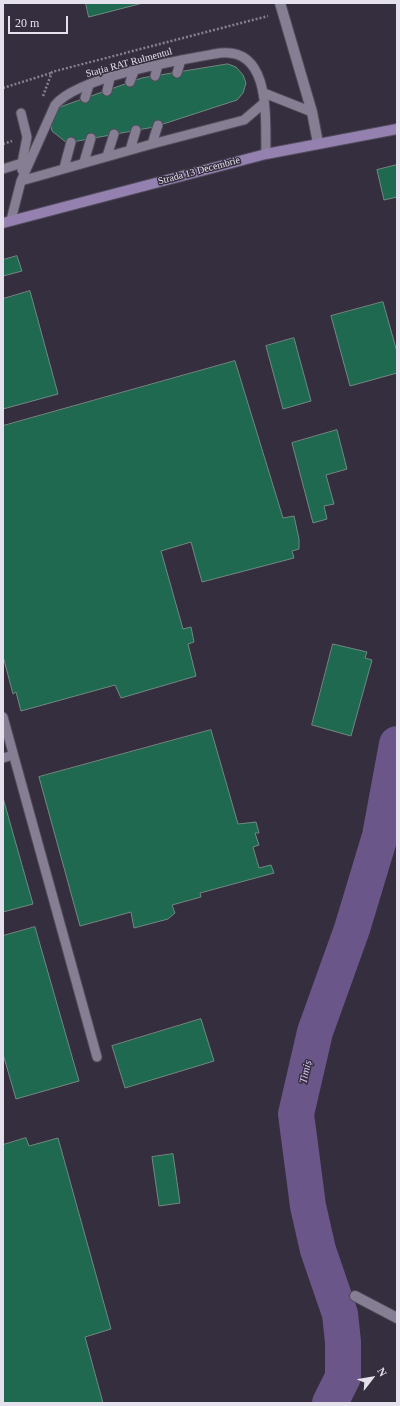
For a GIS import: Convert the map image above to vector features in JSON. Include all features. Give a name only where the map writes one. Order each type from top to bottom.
[{"type":"main road","name":"Strada 13 Decembrie","points":[[7,222],[266,154],[397,129]]},
{"type":"street","points":[[280,3],[312,112],[318,143]]},
{"type":"street","points":[[355,1296],[397,1318]]},
{"type":"lane","name":"Stația RAT Rulmentul","points":[[7,222],[21,181],[55,105],[61,97],[72,91],[134,71],[181,60],[232,52],[245,58],[253,65],[261,80],[264,93],[266,154]]},
{"type":"lane","points":[[177,73],[181,60]]},
{"type":"lane","points":[[155,76],[158,65]]},
{"type":"lane","points":[[130,82],[134,71]]},
{"type":"lane","points":[[107,91],[110,78]]},
{"type":"lane","points":[[85,98],[89,85]]},
{"type":"lane","points":[[264,93],[312,112]]},
{"type":"lane","points":[[21,113],[27,138],[22,164],[21,181],[84,162],[244,120],[264,103]]},
{"type":"lane","points":[[152,144],[158,125]]},
{"type":"lane","points":[[130,150],[136,130]]},
{"type":"lane","points":[[107,156],[114,134]]},
{"type":"lane","points":[[84,162],[91,138]]},
{"type":"lane","points":[[64,168],[72,142]]},
{"type":"lane","points":[[3,169],[22,164]]},
{"type":"lane","points":[[3,717],[97,1057]]},
{"type":"lane","points":[[3,758],[13,755]]},
{"type":"path","points":[[3,88],[52,72]]},
{"type":"building","points":[[86,3],[143,3],[89,17]]},
{"type":"building","points":[[228,64],[236,67],[243,75],[246,83],[243,93],[237,100],[154,127],[67,143],[52,131],[50,121],[57,108],[142,78]]},
{"type":"building","points":[[397,165],[397,197],[384,200],[377,170]]},
{"type":"building","points":[[17,256],[22,271],[3,276],[3,260]]},
{"type":"building","points":[[30,291],[58,394],[3,409],[3,299]]},
{"type":"building","points":[[383,302],[397,352],[397,373],[350,386],[331,316]]},
{"type":"building","points":[[294,338],[311,401],[283,409],[266,346]]},
{"type":"building","points":[[235,361],[283,518],[294,516],[299,539],[299,549],[292,551],[294,558],[202,582],[191,542],[161,551],[183,629],[191,627],[194,642],[188,644],[196,676],[121,698],[115,685],[21,711],[16,692],[13,694],[3,656],[3,426]]},
{"type":"building","points":[[337,430],[347,469],[326,475],[334,504],[324,506],[327,519],[313,523],[292,443]]},
{"type":"building","points":[[333,644],[367,652],[365,658],[372,660],[351,736],[312,725]]},
{"type":"building","points":[[211,730],[238,824],[256,822],[259,833],[255,833],[259,845],[253,847],[259,868],[271,865],[274,873],[200,893],[201,897],[172,905],[175,913],[168,919],[134,928],[131,912],[80,926],[39,777]]},
{"type":"building","points":[[3,798],[33,904],[3,912]]},
{"type":"building","points":[[35,927],[79,1081],[16,1099],[3,1054],[3,936]]},
{"type":"building","points":[[201,1019],[214,1061],[125,1088],[112,1046]]},
{"type":"building","points":[[26,1138],[29,1146],[58,1138],[111,1329],[85,1337],[103,1403],[3,1403],[3,1145]]},
{"type":"building","points":[[173,1154],[180,1203],[159,1206],[152,1157]]},
{"type":"waterway","name":"Timiș","points":[[330,1403],[343,1377],[343,1342],[340,1314],[318,1250],[308,1206],[296,1114],[315,1032],[352,929],[380,836],[397,744]]}]
